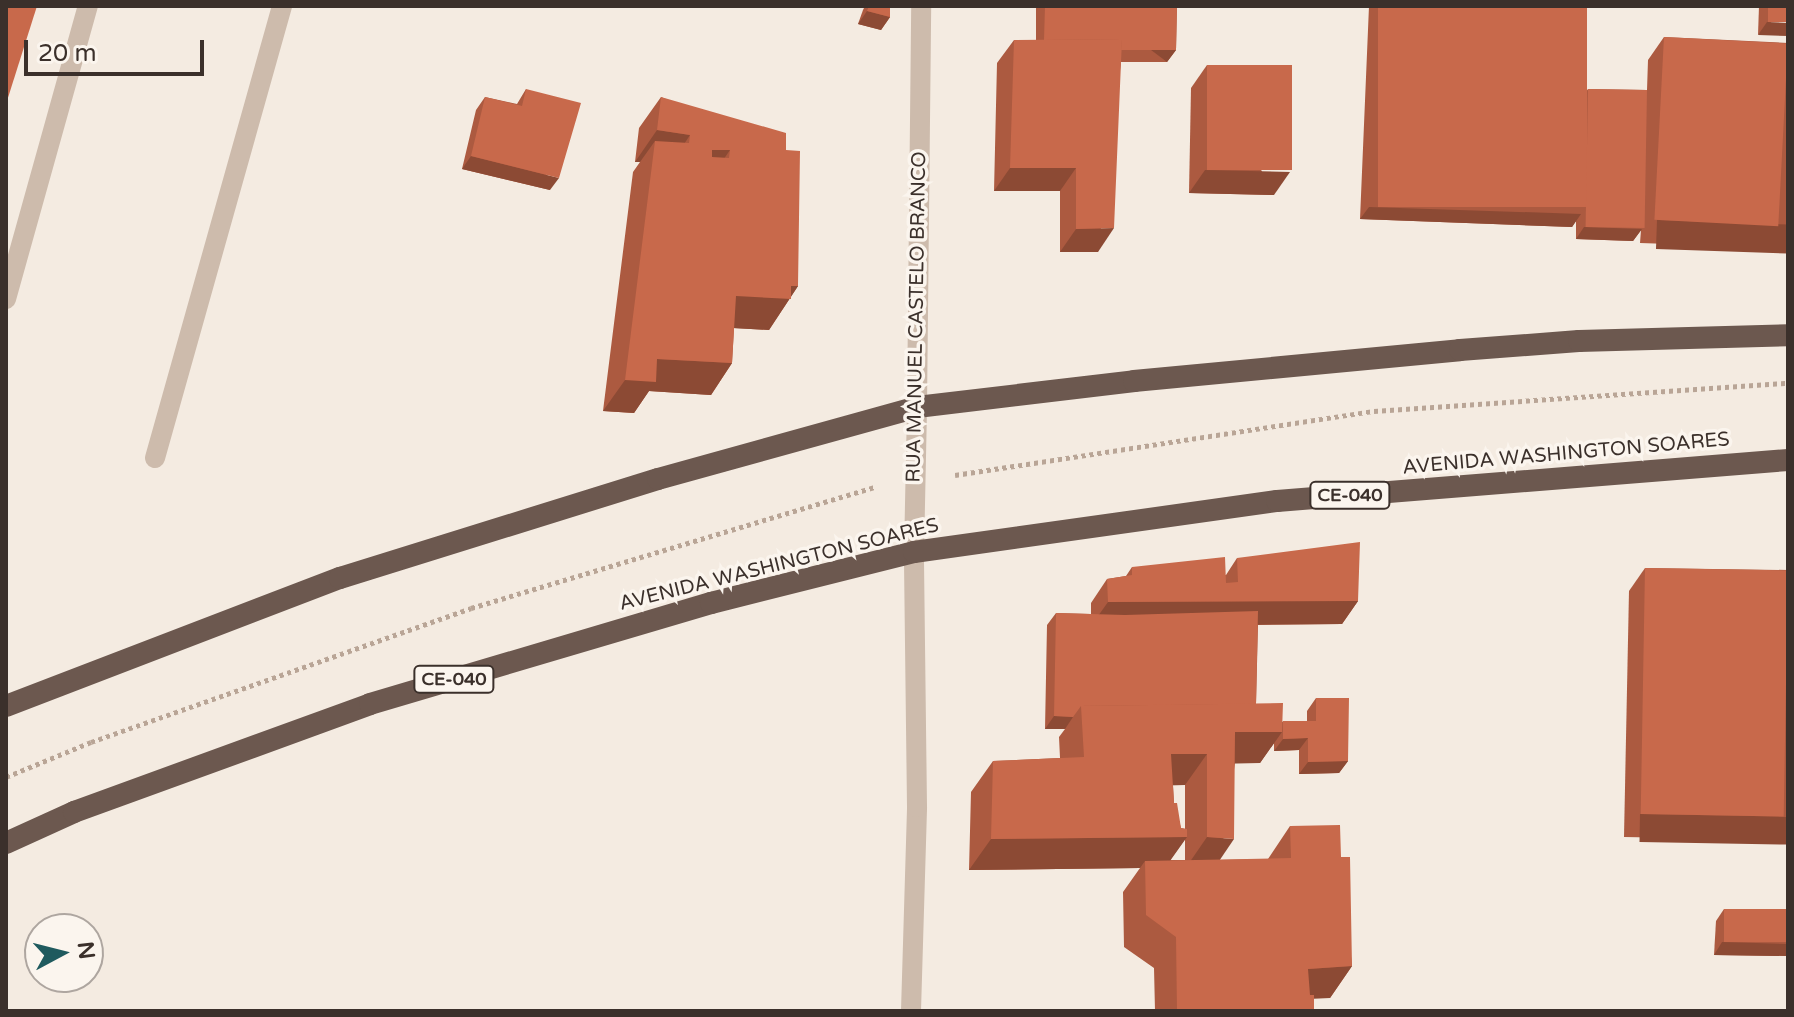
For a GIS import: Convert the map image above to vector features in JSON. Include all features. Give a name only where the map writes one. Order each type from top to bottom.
[{"type":"highway","points":[[6,706],[340,578],[658,479],[917,407],[1134,381],[1460,350],[1579,341],[1788,335]]},
{"type":"highway","name":"AVENIDA WASHINGTON SOARES","points":[[6,843],[74,812],[370,704],[711,603],[914,552],[1277,501],[1788,460]]},
{"type":"street","points":[[6,299],[88,6]]},
{"type":"street","points":[[155,458],[282,6]]},
{"type":"street","name":"RUA MANUEL CASTELO BRANCO","points":[[911,1011],[917,807],[914,552],[921,6]]},
{"type":"building","points":[[6,6],[37,6],[6,104]]},
{"type":"building","points":[[869,6],[890,6],[890,17],[867,11]]},
{"type":"building","points":[[1045,6],[1177,6],[1176,50],[1121,50],[1122,39],[1044,40]]},
{"type":"building","points":[[1378,6],[1587,6],[1587,207],[1378,207]]},
{"type":"building","points":[[1768,6],[1788,6],[1788,22],[1768,22]]},
{"type":"building","points":[[1664,37],[1788,43],[1778,226],[1654,220]]},
{"type":"building","points":[[1122,39],[1114,228],[1076,229],[1076,168],[1010,168],[1014,40]]},
{"type":"building","points":[[1207,65],[1292,65],[1292,170],[1207,170]]},
{"type":"building","points":[[526,89],[581,103],[559,178],[471,156],[485,97],[522,106]]},
{"type":"building","points":[[1588,89],[1647,90],[1645,228],[1586,227]]},
{"type":"building","points":[[661,97],[786,133],[786,150],[800,151],[798,286],[791,286],[791,299],[736,296],[732,363],[657,359],[656,382],[625,380],[655,141],[689,143],[690,135],[657,130]],"holes":[[[712,150],[730,150],[729,158],[712,157]]]},
{"type":"building","points":[[1360,542],[1358,601],[1108,602],[1107,579],[1132,575],[1132,567],[1225,557],[1226,583],[1238,582],[1237,558]]},
{"type":"building","points":[[1645,568],[1788,570],[1784,816],[1641,814]]},
{"type":"building","points":[[1258,611],[1256,704],[1081,706],[1073,717],[1054,716],[1056,613],[1125,615]]},
{"type":"building","points":[[1316,698],[1349,698],[1348,761],[1308,762],[1308,738],[1283,739],[1283,721],[1316,721]]},
{"type":"building","points":[[1283,703],[1282,732],[1235,732],[1234,839],[1207,837],[1207,754],[1171,754],[1174,803],[1177,803],[1181,828],[1187,829],[1187,837],[991,839],[993,761],[1084,757],[1081,706]]},
{"type":"building","points":[[1340,825],[1341,857],[1350,857],[1352,966],[1308,969],[1314,1011],[1177,1011],[1176,937],[1146,915],[1145,861],[1291,858],[1290,826]]},
{"type":"building","points":[[1724,909],[1788,909],[1788,942],[1724,942]]}]
